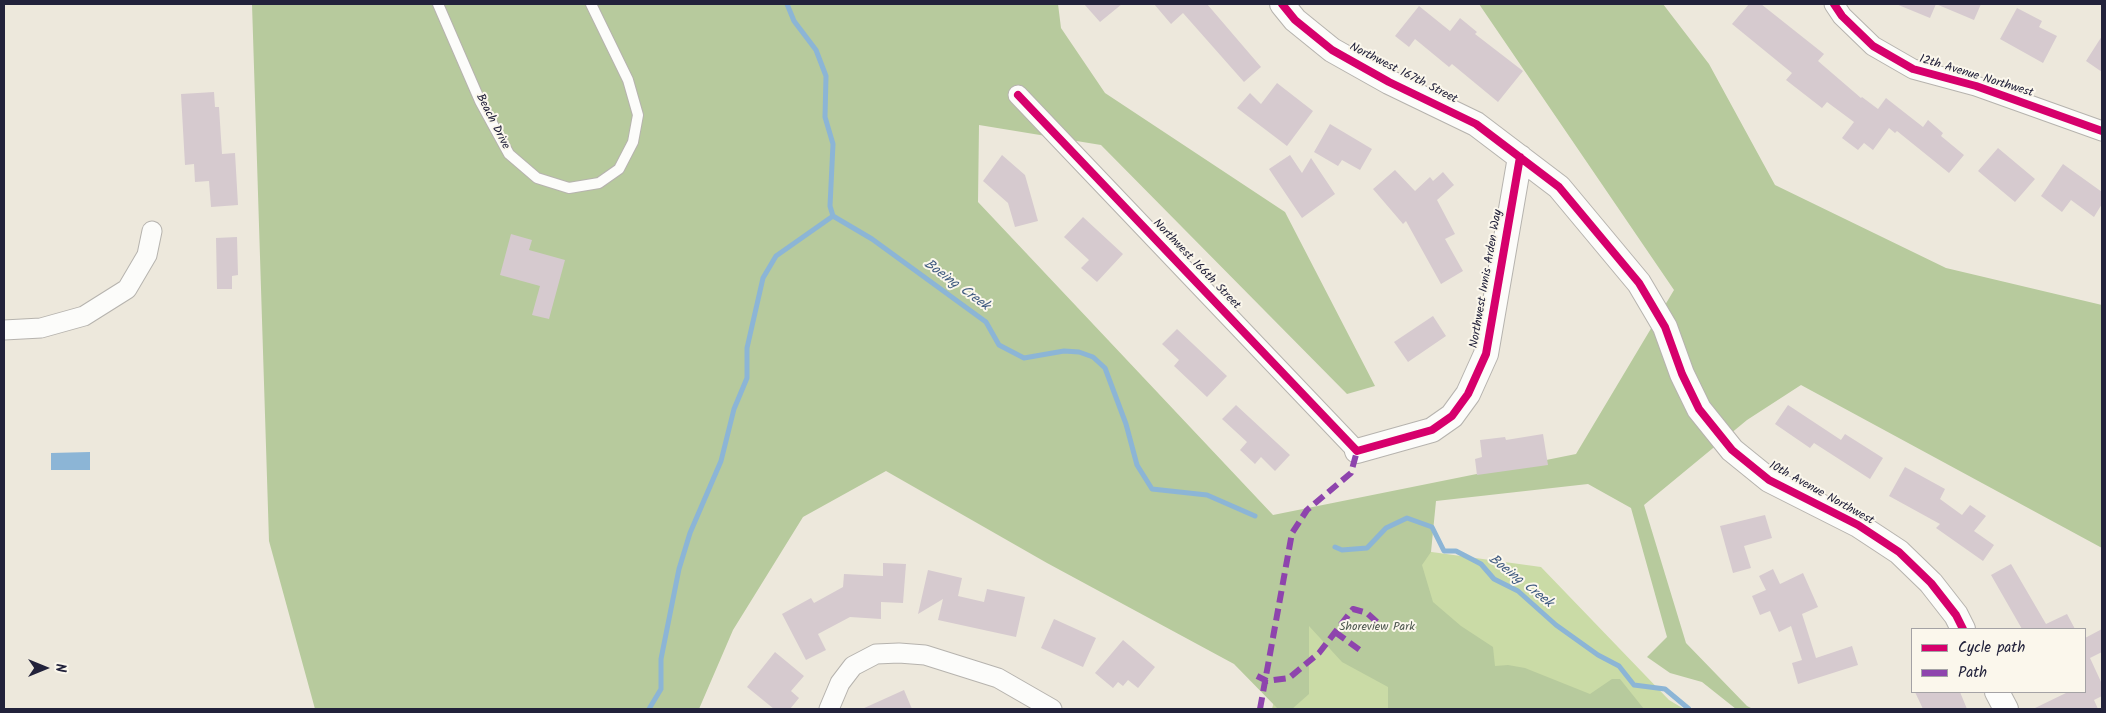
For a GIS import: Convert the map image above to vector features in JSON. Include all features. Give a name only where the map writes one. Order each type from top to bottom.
[{"type":"street","name":"Northwest 167th Street","points":[[1282,4],[1294,20],[1332,50],[1476,124],[1520,156]]},
{"type":"street","name":"12th Avenue Northwest","points":[[1834,4],[1842,16],[1873,46],[1913,69],[1976,86],[2102,131]]},
{"type":"street","name":"Northwest 166th Street","points":[[1018,94],[1357,451]]},
{"type":"street","name":"Northwest Innis Arden Way","points":[[1357,451],[1432,430],[1452,416],[1468,394],[1486,354],[1520,156]]},
{"type":"street","name":"10th Avenue Northwest","points":[[1520,156],[1559,187],[1638,283],[1665,327],[1682,374],[1699,409],[1732,450],[1769,480],[1858,526],[1898,552],[1931,583],[1956,615],[1963,628]]},
{"type":"street","points":[[4,330],[41,328],[84,316],[127,289],[147,255],[152,231]]},
{"type":"street","points":[[829,709],[840,683],[853,666],[876,654],[899,653],[924,655],[998,678],[1052,709]]},
{"type":"street","points":[[1998,693],[2006,709]]},
{"type":"lane","name":"Beach Drive","points":[[438,4],[480,101],[509,154],[538,178],[569,188],[599,183],[619,169],[633,142],[638,115],[628,80],[591,4]]},
{"type":"green space","points":[[252,4],[1058,4],[1061,28],[1105,93],[1285,212],[1375,386],[1347,394],[1101,145],[979,125],[978,202],[1273,515],[1576,454],[1674,290],[1479,4],[1663,4],[1709,64],[1775,185],[1946,268],[2102,305],[2102,548],[1801,385],[1747,420],[1644,505],[1686,643],[1747,706],[1753,709],[1736,709],[1702,682],[1670,673],[1647,657],[1667,637],[1631,508],[1588,484],[1436,501],[1431,552],[1422,565],[1433,602],[1461,626],[1493,647],[1495,666],[1508,665],[1525,668],[1590,694],[1612,679],[1620,679],[1644,709],[1388,709],[1388,687],[1342,662],[1309,626],[1309,694],[1292,709],[1278,709],[1234,664],[1047,563],[886,471],[803,517],[733,630],[699,709],[315,709],[269,541]]},
{"type":"green space","name":"Shoreview Park","points":[[1315,536],[1541,567],[1669,700],[1684,709],[1272,709]]},
{"type":"water","points":[[90,452],[90,470],[51,470],[51,453]]},
{"type":"building","points":[[1084,4],[1122,4],[1100,22]]},
{"type":"building","points":[[1154,4],[1207,4],[1261,67],[1244,82],[1183,13],[1171,24]]},
{"type":"building","points":[[1749,4],[1761,4],[1824,54],[1818,61],[1861,98],[1878,109],[1886,98],[1923,127],[1928,120],[1943,133],[1941,136],[1964,155],[1949,173],[1897,131],[1895,133],[1889,128],[1873,150],[1864,143],[1858,150],[1842,138],[1854,122],[1827,102],[1822,108],[1786,80],[1792,73],[1732,24]]},
{"type":"building","points":[[1896,4],[1936,4],[1930,18]]},
{"type":"building","points":[[1936,4],[1981,4],[1974,20]]},
{"type":"building","points":[[1419,6],[1450,31],[1460,18],[1477,32],[1475,34],[1523,71],[1498,102],[1452,64],[1449,67],[1415,39],[1409,47],[1395,36]]},
{"type":"building","points":[[2017,8],[2042,21],[2039,27],[2057,36],[2043,63],[2000,39]]},
{"type":"building","points":[[2102,36],[2102,72],[2086,61]]},
{"type":"building","points":[[1277,83],[1313,111],[1287,146],[1237,108],[1250,93],[1261,104]]},
{"type":"building","points":[[214,92],[215,107],[219,107],[222,154],[235,153],[238,205],[211,207],[209,181],[195,182],[194,164],[185,165],[181,94]]},
{"type":"building","points":[[1330,124],[1372,149],[1360,170],[1342,160],[1338,166],[1314,152]]},
{"type":"building","points":[[1998,148],[2035,179],[2015,202],[1978,171]]},
{"type":"building","points":[[1002,155],[1025,175],[1038,221],[1015,227],[1008,203],[983,181]]},
{"type":"building","points":[[1290,155],[1302,173],[1311,158],[1335,194],[1302,218],[1269,169]]},
{"type":"building","points":[[2063,164],[2102,192],[2102,204],[2094,217],[2071,200],[2062,212],[2041,196]]},
{"type":"building","points":[[1395,170],[1415,191],[1430,177],[1433,181],[1443,172],[1454,185],[1437,200],[1455,234],[1445,239],[1463,271],[1441,284],[1406,221],[1403,224],[1373,189]]},
{"type":"building","points":[[1083,217],[1123,254],[1097,282],[1081,268],[1089,260],[1064,237]]},
{"type":"building","points":[[511,234],[532,240],[529,250],[565,260],[549,319],[532,315],[540,286],[500,275]]},
{"type":"building","points":[[237,237],[238,275],[232,276],[232,289],[217,289],[216,238]]},
{"type":"building","points":[[1433,316],[1446,336],[1408,362],[1394,342]]},
{"type":"building","points":[[1177,329],[1227,376],[1207,397],[1174,366],[1179,360],[1162,344]]},
{"type":"building","points":[[1236,405],[1290,455],[1275,471],[1261,457],[1255,464],[1240,450],[1247,442],[1222,419]]},
{"type":"building","points":[[1788,405],[1841,440],[1845,434],[1883,458],[1870,479],[1814,443],[1810,448],[1775,424]]},
{"type":"building","points":[[1543,434],[1548,465],[1477,475],[1475,459],[1482,457],[1480,440],[1505,437],[1506,440]]},
{"type":"building","points":[[1905,467],[1945,489],[1940,499],[1962,515],[1970,505],[1986,516],[1974,531],[1994,545],[1983,561],[1936,528],[1940,524],[1889,496]]},
{"type":"building","points":[[1765,515],[1772,538],[1744,546],[1751,568],[1733,573],[1720,526]]},
{"type":"building","points":[[883,563],[906,564],[903,603],[881,602],[881,619],[850,617],[818,634],[826,650],[806,660],[782,614],[811,598],[814,603],[843,587],[844,574],[883,576]]},
{"type":"building","points":[[2011,564],[2046,624],[2067,614],[2074,628],[2021,628],[1991,575]]},
{"type":"building","points":[[1773,569],[1780,584],[1803,573],[1818,607],[1802,614],[1816,658],[1852,646],[1858,665],[1798,684],[1792,663],[1802,660],[1791,626],[1779,632],[1770,611],[1760,615],[1752,596],[1766,590],[1759,576]]},
{"type":"building","points":[[928,570],[962,578],[958,596],[984,602],[987,589],[1025,597],[1016,637],[938,620],[943,599],[918,614]]},
{"type":"building","points":[[1054,619],[1096,638],[1083,667],[1041,648]]},
{"type":"building","points":[[2102,629],[2102,652],[2090,658],[2102,684],[2102,696],[2094,700],[2098,709],[2033,709],[2066,693],[2086,693],[2086,637]]},
{"type":"building","points":[[1123,640],[1155,667],[1138,688],[1128,680],[1123,686],[1118,682],[1113,688],[1095,673]]},
{"type":"building","points":[[775,652],[804,676],[791,691],[799,698],[790,709],[774,709],[747,687]]},
{"type":"building","points":[[904,690],[912,709],[862,709]]},
{"type":"building","points":[[1915,693],[1960,693],[1967,709],[1923,709]]},
{"type":"waterway","name":"Boeing Creek","points":[[787,4],[794,21],[816,50],[826,76],[825,117],[833,144],[830,206],[833,216],[872,239],[986,322],[999,345],[1024,358],[1064,351],[1079,352],[1093,357],[1105,368],[1126,424],[1137,465],[1152,489],[1207,495],[1255,516]]},
{"type":"waterway","points":[[649,709],[661,689],[661,659],[679,569],[690,533],[721,461],[734,409],[747,378],[747,348],[763,278],[776,256],[833,216]]},
{"type":"waterway","name":"Boeing Creek","points":[[1335,547],[1342,550],[1367,548],[1386,528],[1407,518],[1432,527],[1444,551],[1456,551],[1481,564],[1494,579],[1518,591],[1556,625],[1598,655],[1619,666],[1634,685],[1665,689],[1689,709]]},
{"type":"marked path","points":[[1260,709],[1292,533],[1307,510],[1351,473],[1357,451]]},
{"type":"marked path","points":[[1257,676],[1267,681],[1289,678],[1319,653],[1353,609],[1367,613],[1379,624]]},
{"type":"marked path","points":[[1335,632],[1364,653]]},
{"type":"cycle path","points":[[1282,4],[1295,20],[1332,50],[1389,82],[1476,124],[1559,187],[1639,283],[1665,327],[1682,374],[1699,409],[1732,450],[1769,480],[1858,525],[1899,552],[1931,583],[1956,615],[1962,628]]},
{"type":"cycle path","points":[[1834,4],[1842,16],[1873,46],[1913,69],[1976,86],[2102,131]]},
{"type":"cycle path","points":[[1018,95],[1357,451],[1432,430],[1452,416],[1468,394],[1486,354],[1520,157]]}]
